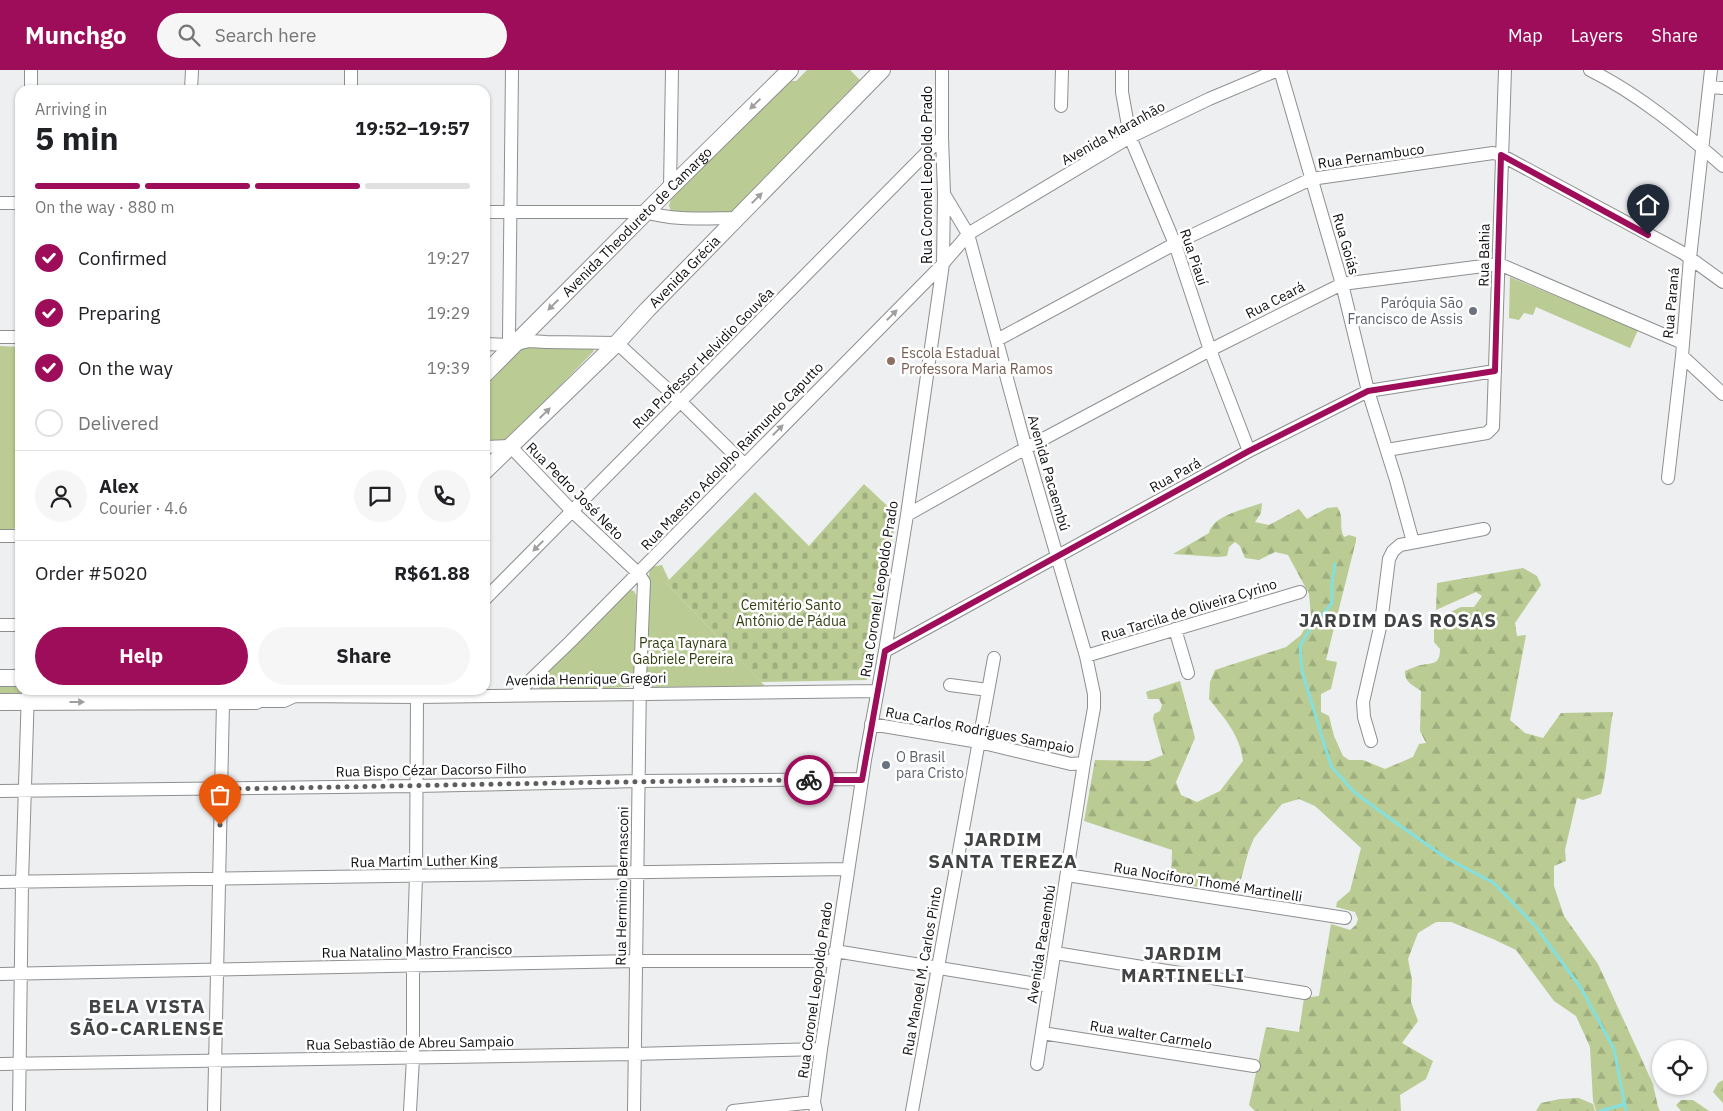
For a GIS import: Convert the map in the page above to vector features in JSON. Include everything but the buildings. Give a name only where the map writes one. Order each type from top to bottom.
[{"type":"main road","name":"Avenida Theodureto de Camargo","points":[[490,369],[790,70]]},
{"type":"main road","name":"Avenida Grécia","points":[[490,466],[617,343],[882,70]]},
{"type":"main road","points":[[0,678],[15,678]]},
{"type":"main road","points":[[215,695],[224,702]]},
{"type":"main road","points":[[0,702],[28,696],[224,702],[256,701],[264,695]]},
{"type":"street","points":[[31,70],[31,85]]},
{"type":"street","points":[[191,85],[192,70]]},
{"type":"street","points":[[351,70],[351,85]]},
{"type":"street","points":[[512,70],[509,337],[513,345]]},
{"type":"street","points":[[670,188],[672,70]]},
{"type":"street","name":"Rua Coronel Leopoldo Prado","points":[[815,1107],[821,1048],[848,869],[907,515],[943,264],[942,70]]},
{"type":"street","points":[[1061,106],[1062,70]]},
{"type":"street","name":"Rua Piauí","points":[[1122,70],[1122,92],[1130,137],[1175,244],[1210,350],[1249,451]]},
{"type":"street","name":"Avenida Maranhão","points":[[968,234],[1130,137],[1209,99],[1279,70]]},
{"type":"street","name":"Rua Goiás","points":[[1279,70],[1342,284],[1368,391],[1413,542]]},
{"type":"street","name":"Rua Bahia","points":[[1387,450],[1487,433],[1492,427],[1505,70]]},
{"type":"street","points":[[1590,70],[1609,80],[1648,106],[1723,166]]},
{"type":"street","name":"Rua Paraná","points":[[1668,478],[1711,70]]},
{"type":"street","points":[[1710,87],[1723,88]]},
{"type":"street","name":"Rua Professor Helvidio Gouvêa","points":[[490,594],[942,137]]},
{"type":"street","name":"Rua Pernambuco","points":[[996,340],[1175,244],[1311,179],[1493,153],[1501,155],[1690,258],[1723,282]]},
{"type":"street","name":"Avenida Pacaembú","points":[[944,194],[968,234],[1026,449],[1091,675],[1094,708],[1037,1064]]},
{"type":"street","points":[[0,202],[15,203]]},
{"type":"street","points":[[490,212],[646,212],[656,216],[737,218]]},
{"type":"street","name":"Rua Maestro Adolpho Raimundo Caputto","points":[[515,695],[943,264],[968,234]]},
{"type":"street","points":[[1499,264],[1683,349],[1723,394]]},
{"type":"street","name":"Rua Ceará","points":[[907,515],[1210,350],[1342,284],[1499,264]]},
{"type":"street","points":[[0,337],[15,337]]},
{"type":"street","points":[[490,344],[513,345],[529,340],[617,343],[744,464]]},
{"type":"street","name":"Rua Pará","points":[[885,651],[1249,451],[1368,391],[1495,371]]},
{"type":"street","name":"Rua Pedro José Neto","points":[[490,447],[510,446],[572,511],[638,573]]},
{"type":"street","points":[[1371,741],[1364,717],[1363,702],[1381,623],[1389,559],[1393,551],[1400,545],[1484,529]]},
{"type":"street","points":[[0,536],[15,536]]},
{"type":"street","name":"Rua Herminio Bernasconi","points":[[634,1111],[644,582],[638,573]]},
{"type":"street","name":"Rua Tarcila de Oliveira Cyrino","points":[[1086,656],[1300,592]]},
{"type":"street","points":[[0,625],[15,625]]},
{"type":"street","points":[[1175,629],[1188,673]]},
{"type":"street","name":"Rua Manoel M. Carlos Pinto","points":[[912,1111],[994,658]]},
{"type":"street","points":[[950,686],[988,690]]},
{"type":"street","name":"Avenida Henrique Gregori","points":[[408,695],[417,697],[877,691]]},
{"type":"street","name":"Avenida Henrique Gregori","points":[[295,696],[330,695]]},
{"type":"street","points":[[19,1111],[22,882],[28,696]]},
{"type":"street","points":[[256,701],[284,701],[295,696]]},
{"type":"street","points":[[410,1111],[413,1058],[412,966],[416,876],[417,697]]},
{"type":"street","points":[[214,1111],[224,702]]},
{"type":"street","name":"Rua Carlos Rodrigues Sampaio","points":[[871,724],[979,742],[1071,764],[1084,763]]},
{"type":"street","name":"Rua Bispo Cézar Dacorso Filho","points":[[0,791],[416,786],[640,780],[862,780]]},
{"type":"street","name":"Rua Martim Luther King","points":[[0,882],[848,869]]},
{"type":"street","name":"Rua Nociforo Thomé Martinelli","points":[[1067,875],[1345,918]]},
{"type":"street","points":[[1055,953],[1306,994]]},
{"type":"street","name":"Rua Natalino Mastro Francisco","points":[[0,974],[835,956],[938,967],[1049,986]]},
{"type":"street","name":"Rua walter Carmelo","points":[[1042,1033],[1254,1066]]},
{"type":"street","name":"Rua Sebastião de Abreu Sampaio","points":[[0,1064],[634,1054],[821,1048]]},
{"type":"street","points":[[733,1111],[815,1107]]},
{"type":"green space","points":[[807,70],[850,70],[860,80],[839,101],[838,109],[734,215],[672,213],[669,206],[671,198],[789,81],[796,81]]},
{"type":"green space","points":[[1510,277],[1638,330],[1630,348],[1536,307],[1533,315],[1524,313],[1519,320],[1509,318]]},
{"type":"green space","points":[[0,346],[15,347],[15,528],[0,530]]},
{"type":"green space","points":[[591,347],[594,351],[505,442],[490,443],[490,379],[520,348]]},
{"type":"green space","name":"Cemitério Santo Antônio de Pádua","points":[[864,484],[897,515],[867,680],[761,682],[666,583],[755,492],[809,546]]},
{"type":"green space","points":[[1262,503],[1261,513],[1255,522],[1269,525],[1299,509],[1307,519],[1327,508],[1337,507],[1341,514],[1344,537],[1349,535],[1356,537],[1326,660],[1337,662],[1331,689],[1321,694],[1321,712],[1329,716],[1334,736],[1343,756],[1349,760],[1363,760],[1385,769],[1413,757],[1419,744],[1426,743],[1420,731],[1421,691],[1408,681],[1405,671],[1419,665],[1433,663],[1439,658],[1440,649],[1434,642],[1434,620],[1461,607],[1474,607],[1482,596],[1476,592],[1436,610],[1437,583],[1523,568],[1537,576],[1541,585],[1515,623],[1517,636],[1526,635],[1510,720],[1525,733],[1543,738],[1561,713],[1613,712],[1601,794],[1583,800],[1577,798],[1565,850],[1566,861],[1554,866],[1554,886],[1564,916],[1598,964],[1652,1082],[1652,1095],[1655,1095],[1660,1111],[1596,1111],[1593,1101],[1590,1047],[1576,1016],[1554,1001],[1516,950],[1451,922],[1436,922],[1418,933],[1408,959],[1412,980],[1411,1002],[1418,1021],[1402,1043],[1433,1061],[1426,1079],[1400,1095],[1401,1111],[1255,1111],[1249,1105],[1266,1027],[1299,1032],[1304,998],[1319,996],[1331,924],[1350,930],[1356,925],[1358,919],[1355,912],[1336,907],[1337,902],[1350,891],[1361,848],[1315,806],[1299,799],[1282,804],[1254,838],[1237,894],[1171,882],[1172,850],[1084,821],[1095,760],[1148,761],[1163,755],[1153,719],[1154,714],[1160,711],[1162,705],[1159,699],[1148,699],[1146,692],[1180,681],[1195,738],[1176,782],[1181,795],[1197,802],[1220,791],[1243,761],[1235,735],[1209,699],[1210,682],[1215,670],[1286,647],[1301,635],[1311,617],[1309,594],[1288,555],[1275,552],[1259,560],[1245,558],[1240,546],[1235,542],[1229,547],[1227,556],[1173,554],[1209,533],[1212,527],[1223,517]]},
{"type":"green space","name":"Praça Taynara Gabriele Pereira","points":[[662,565],[669,580],[666,583],[765,686],[648,687],[646,683],[649,574],[651,567]]},
{"type":"green space","points":[[627,589],[634,591],[636,595],[635,680],[633,684],[629,687],[543,691],[539,688],[538,681]]},
{"type":"green space","points":[[0,682],[15,683],[15,695],[20,695],[21,707],[0,707]]},
{"type":"green space","points":[[1723,1080],[1723,1103],[1713,1092],[1718,1083]]},
{"type":"green space","points":[[1579,1098],[1593,1104],[1595,1111],[1536,1111],[1541,1103]]},
{"type":"green space","points":[[1681,1100],[1693,1100],[1709,1111],[1681,1111],[1676,1105]]},
{"type":"waterway","points":[[1335,564],[1332,583],[1332,603],[1316,619],[1300,646],[1302,671],[1331,766],[1354,792],[1392,820],[1446,858],[1494,883],[1536,927],[1581,988],[1614,1049],[1626,1111]]},
{"type":"waterway","points":[[1600,1111],[1625,1104]]},
{"type":"way so far","points":[[220,825],[221,789],[640,780],[809,780]]},
{"type":"place","name":"Paróquia São Francisco de Assis","points":[[1473,311]]},
{"type":"place","name":"Escola Estadual Professora Maria Ramos","points":[[891,361]]},
{"type":"place","name":"O Brasil para Cristo","points":[[886,765]]},
{"type":"district","name":"JARDIM DAS ROSAS","points":[[1398,620]]},
{"type":"district","name":"JARDIM SANTA TEREZA","points":[[1003,850]]},
{"type":"district","name":"JARDIM MARTINELLI","points":[[1183,964]]},
{"type":"district","name":"BELA VISTA SÃO-CARLENSE","points":[[147,1017]]},
{"type":"route","points":[[809,780],[862,780],[885,651],[1249,451],[1368,391],[1495,371],[1501,155],[1648,235]]}]
